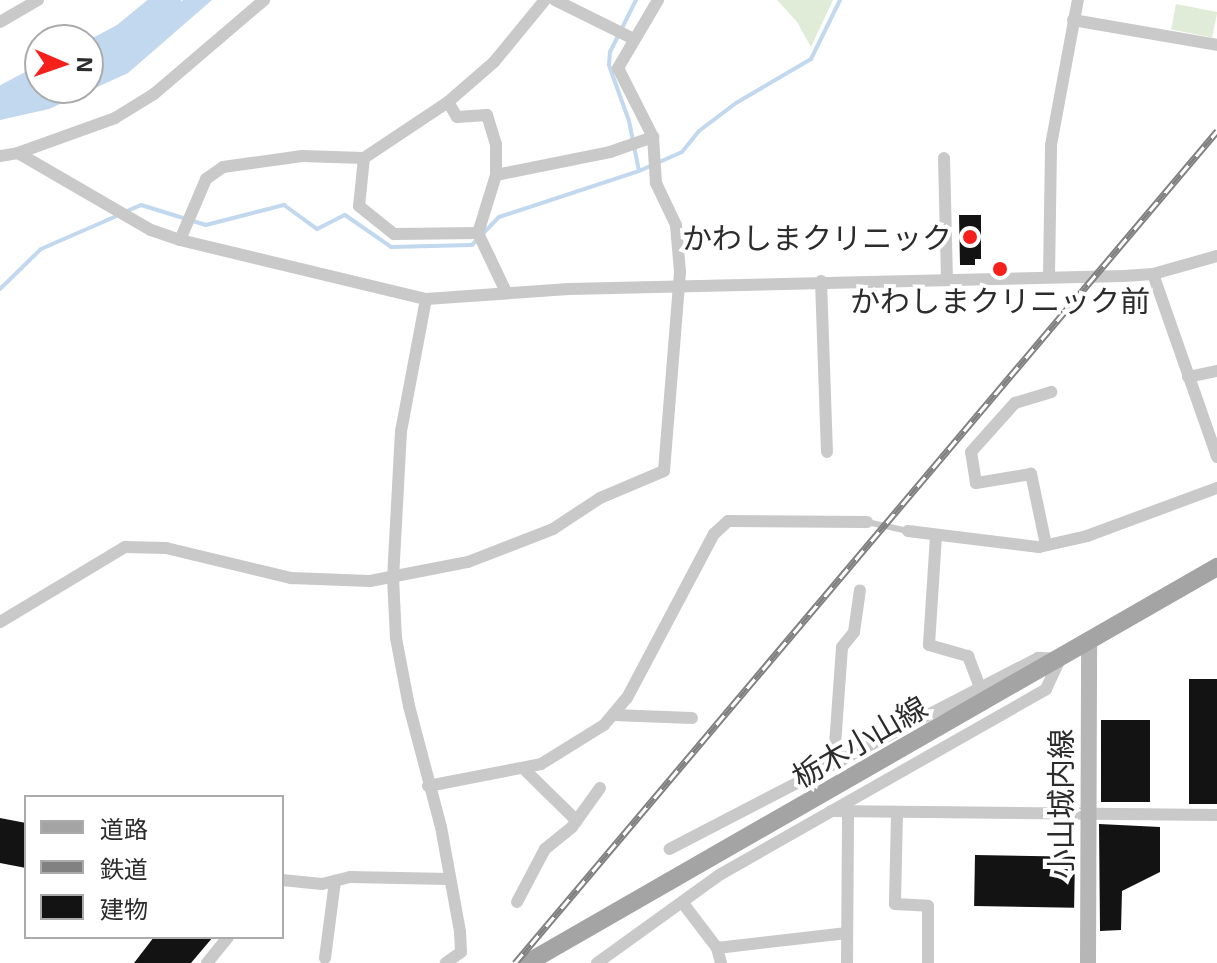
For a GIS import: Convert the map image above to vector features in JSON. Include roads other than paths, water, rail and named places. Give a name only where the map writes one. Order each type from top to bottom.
[{"type":"main road","name":"栃木小山線","points":[[527,963],[1089,645],[1217,567]]},
{"type":"main road","name":"小山城内線","points":[[1088,963],[1089,645]]},
{"type":"street","points":[[0,22],[38,0]]},
{"type":"street","points":[[0,156],[67,138],[141,102],[189,68],[264,0]]},
{"type":"street","points":[[180,240],[206,179],[223,167],[302,156],[364,158],[448,102],[494,62],[545,0]]},
{"type":"street","points":[[555,0],[632,38]]},
{"type":"street","points":[[0,622],[125,547],[166,548],[291,578],[393,577],[468,562],[525,540],[600,498],[664,471],[677,287],[676,225],[656,183],[653,137],[618,68],[632,38],[658,0]]},
{"type":"street","points":[[1049,276],[1051,145],[1078,0]]},
{"type":"street","points":[[1073,20],[1217,45]]},
{"type":"street","points":[[448,102],[457,117],[487,115],[496,144],[496,175],[478,233],[506,292]]},
{"type":"street","points":[[496,175],[610,152],[653,137]]},
{"type":"street","points":[[18,153],[151,230],[180,240],[426,299],[506,292],[821,281],[1153,274],[1217,256]]},
{"type":"street","points":[[364,158],[359,206],[394,234],[478,233]]},
{"type":"street","points":[[944,158],[947,277]]},
{"type":"street","points":[[1153,274],[1217,457]]},
{"type":"street","points":[[821,281],[827,452]]},
{"type":"street","points":[[426,299],[401,431],[393,577],[396,638],[449,879],[461,952],[446,963]]},
{"type":"street","points":[[1188,377],[1217,371]]},
{"type":"street","points":[[1046,545],[1031,474],[976,483],[971,452],[1015,403],[1051,392]]},
{"type":"street","points":[[908,531],[1046,545],[1087,536],[1217,488]]},
{"type":"street","points":[[428,786],[462,775],[524,769],[569,752],[613,715],[664,635],[714,534],[728,521],[867,522]]},
{"type":"street","points":[[936,536],[929,645],[968,656],[980,688]]},
{"type":"street","points":[[841,761],[835,745],[842,647],[854,632],[860,590]]},
{"type":"street","points":[[597,963],[721,874],[1046,689],[1060,659],[1038,658],[670,849]]},
{"type":"street","points":[[613,715],[692,718]]},
{"type":"street","points":[[524,769],[577,821]]},
{"type":"street","points":[[517,902],[545,849],[577,821],[600,788]]},
{"type":"street","points":[[831,811],[848,814],[1217,815]]},
{"type":"street","points":[[847,963],[848,814]]},
{"type":"street","points":[[897,814],[895,904],[928,906],[928,963]]},
{"type":"street","points":[[284,880],[335,881],[379,876],[449,879]]},
{"type":"street","points":[[325,958],[335,881]]},
{"type":"street","points":[[682,902],[717,948],[721,963]]},
{"type":"street","points":[[717,948],[847,933]]},
{"type":"street","points":[[207,963],[226,939]]},
{"type":"lane","points":[[867,522],[908,531]]},
{"type":"water","points":[[183,0],[212,0],[128,73],[104,84],[104,58],[130,44]]},
{"type":"water","points":[[24,89],[24,104],[60,104],[0,120],[0,90]]},
{"type":"waterway","points":[[104,47],[124,36],[168,0]]},
{"type":"waterway","points":[[127,211],[141,205],[206,225],[284,205],[317,229],[345,215],[391,247],[472,245],[499,217],[639,171],[629,121],[609,65],[610,52],[636,0]]},
{"type":"waterway","points":[[639,171],[682,152],[699,131],[736,103],[811,59],[840,0]]},
{"type":"waterway","points":[[0,100],[24,87]]},
{"type":"waterway","points":[[0,289],[41,249],[119,215]]},
{"type":"railway","points":[[515,963],[1217,131]]},
{"type":"place","name":"かわしまクリニック","points":[[970,237]]},
{"type":"place","name":"かわしまクリニック前","points":[[1000,269]]}]
